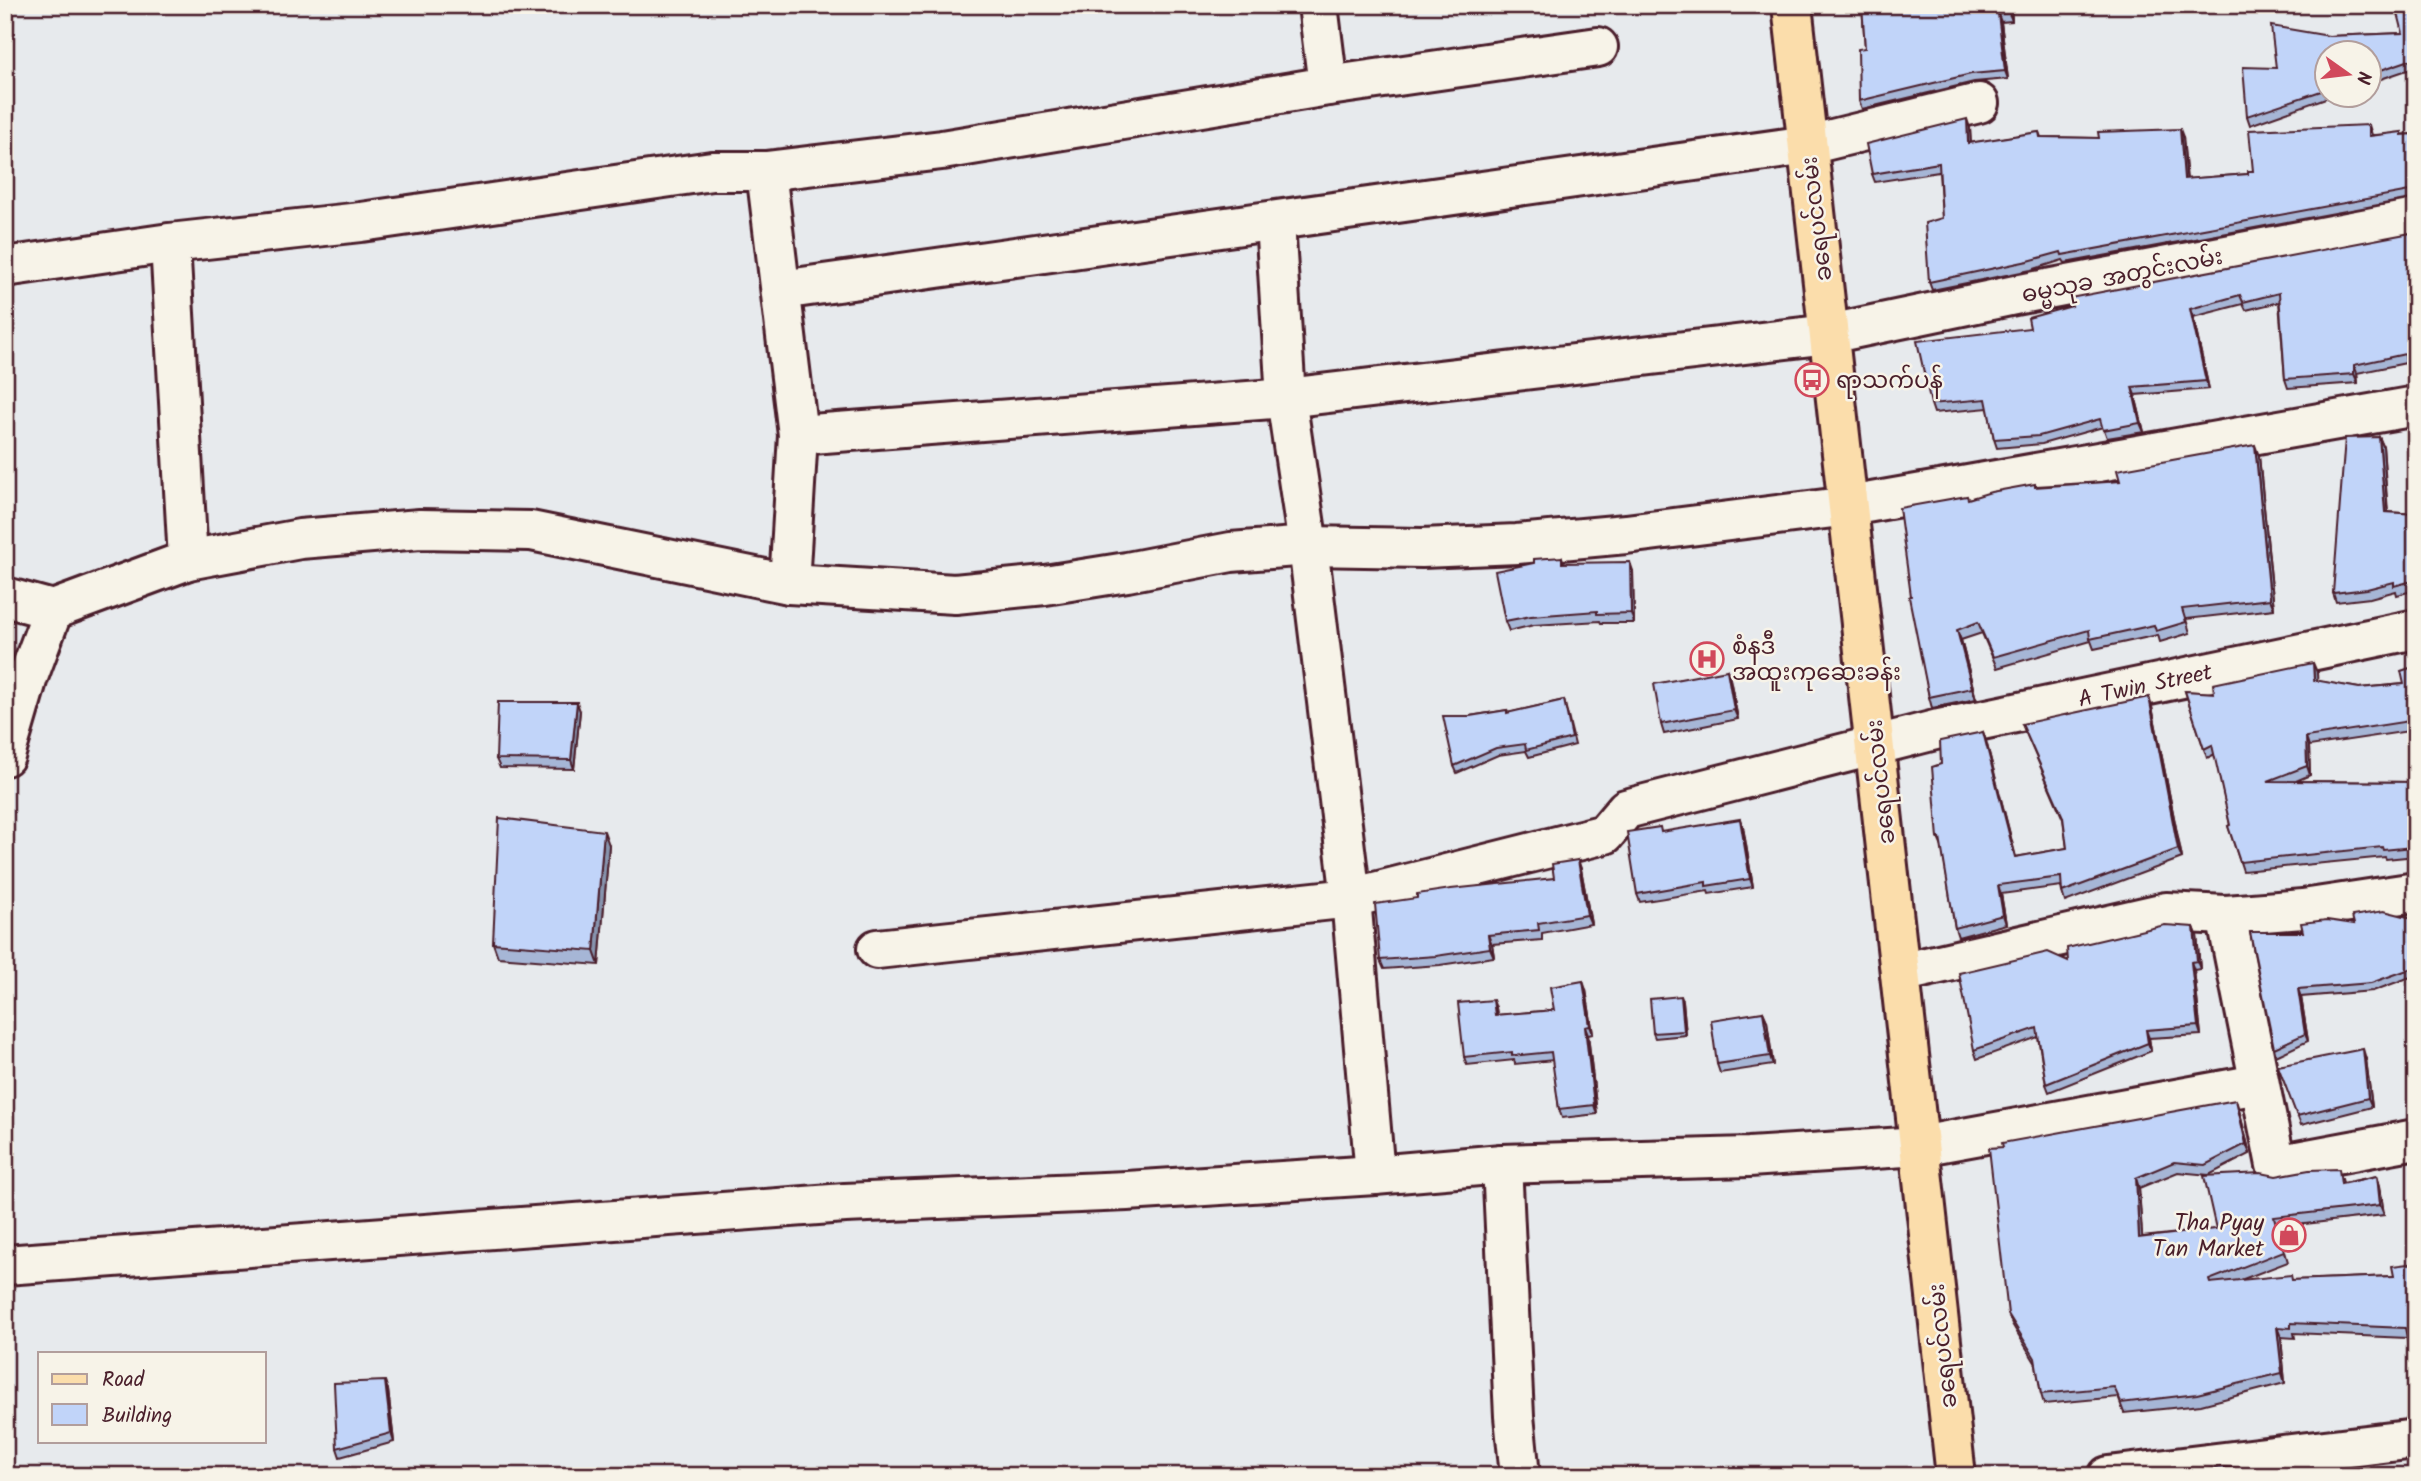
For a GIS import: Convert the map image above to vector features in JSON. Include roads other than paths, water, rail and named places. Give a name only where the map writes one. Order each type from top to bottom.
[{"type":"main road","name":"ခရေပင်လမ်း","points":[[1792,5],[1956,1476]]},
{"type":"street","points":[[1318,5],[1328,86]]},
{"type":"street","points":[[5,267],[170,243],[361,222],[712,171],[766,172],[943,150],[1328,86],[1598,47]]},
{"type":"street","points":[[781,290],[1808,145],[1979,103]]},
{"type":"street","points":[[766,172],[798,435],[789,584]]},
{"type":"street","name":"ဓမ္မသုခ အတွင်းလမ်း","points":[[798,435],[1286,398],[1829,334],[2416,219]]},
{"type":"street","points":[[1275,222],[1286,398],[1308,546],[1351,898],[1375,1175]]},
{"type":"street","points":[[170,243],[187,560]]},
{"type":"street","points":[[5,597],[53,610],[187,560],[300,539],[420,529],[531,531],[789,584],[955,594],[1045,585],[1231,552],[1308,546],[1422,548],[1517,544],[1626,534],[1849,506],[2416,406]]},
{"type":"street","points":[[5,756],[28,677],[53,610]]},
{"type":"street","name":"A Twin Street","points":[[877,949],[1351,898],[1605,834],[1626,809],[1876,745],[1952,726],[2416,629]]},
{"type":"street","points":[[1900,972],[2166,912],[2225,915],[2303,909],[2416,892]]},
{"type":"street","points":[[2225,915],[2276,1165],[2416,1139]]},
{"type":"street","points":[[5,1265],[845,1203],[1127,1191],[1502,1164],[1749,1157],[1920,1146],[2258,1084]]},
{"type":"street","points":[[1502,1164],[1514,1416],[1520,1476]]},
{"type":"street","points":[[2108,1476],[2312,1464],[2416,1440]]},
{"type":"place","name":"ရာသက်ပန်","points":[[1812,380]]},
{"type":"place","name":"စံနဒီ အထူးကုဆေးခန်း","points":[[1707,659]]},
{"type":"place","name":"Tha Pyay Tan Market","points":[[2289,1235]]}]
